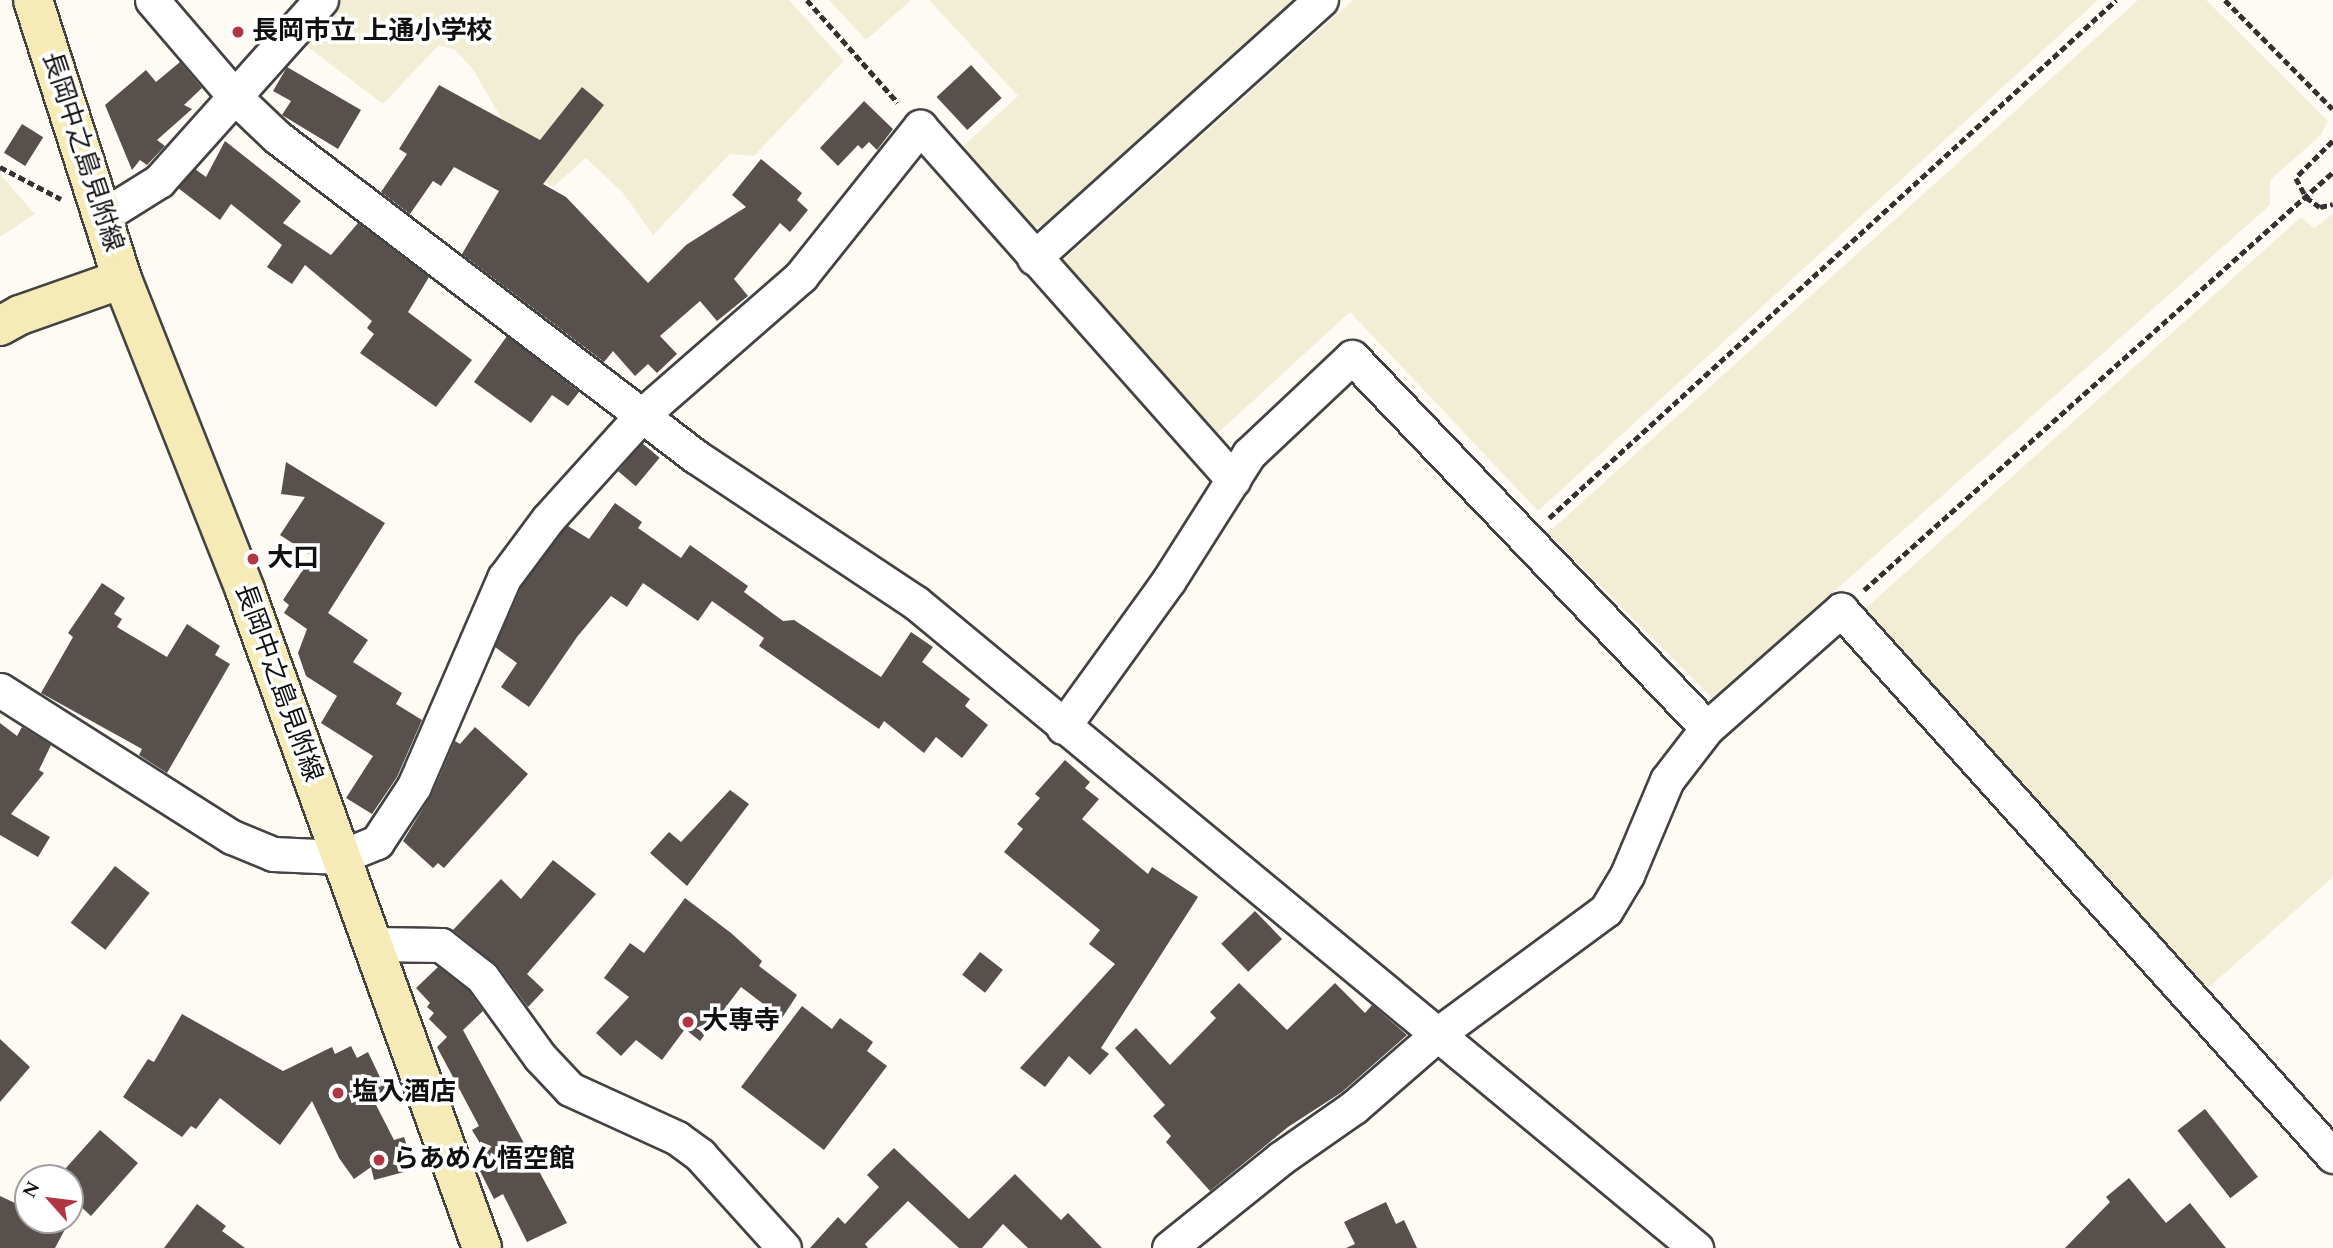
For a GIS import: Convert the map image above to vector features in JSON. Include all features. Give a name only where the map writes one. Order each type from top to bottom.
[{"type":"main road","name":"長岡中之島見附線","points":[[33,0],[122,279],[245,590],[482,1248]]},
{"type":"main road","points":[[0,326],[20,314],[122,279]]},
{"type":"street","points":[[152,0],[236,98],[277,137],[643,414],[788,520],[915,602],[1696,1248]]},
{"type":"street","points":[[103,216],[159,181],[321,0]]},
{"type":"street","points":[[1034,258],[1321,0]]},
{"type":"street","points":[[0,690],[232,838],[273,855],[340,857],[377,842],[398,817],[504,578],[548,519],[643,414],[801,276],[920,127],[1233,480]]},
{"type":"street","points":[[1063,727],[1169,580],[1249,454],[1352,357],[1707,728]]},
{"type":"street","points":[[1169,1248],[1280,1158],[1354,1107],[1439,1033],[1606,910],[1627,875],[1667,780],[1707,728],[1841,610],[2333,1156]]},
{"type":"street","points":[[373,944],[440,944],[482,977],[540,1057],[570,1089],[692,1149],[784,1248]]},
{"type":"path","points":[[807,0],[920,127]]},
{"type":"path","points":[[1526,540],[2116,0]]},
{"type":"path","points":[[2225,0],[2333,109]]},
{"type":"path","points":[[2333,141],[2299,171],[2296,178],[2306,197],[2320,207],[2333,204]]},
{"type":"path","points":[[0,167],[103,216]]},
{"type":"path","points":[[1841,610],[2333,172]]},
{"type":"shaded area","points":[[337,0],[789,0],[844,61],[754,156],[730,154],[653,235],[623,193],[586,158],[553,187],[509,164],[513,138],[472,68],[455,50],[439,45],[383,104],[300,41]]},
{"type":"shaded area","points":[[829,0],[911,0],[866,40]]},
{"type":"shaded area","points":[[929,0],[1302,0],[1053,226],[1032,226],[1018,218],[959,150],[1018,96]]},
{"type":"shaded area","points":[[1353,0],[2098,0],[1538,511],[1350,312],[1218,433],[1060,263]]},
{"type":"shaded area","points":[[2138,0],[2206,0],[2328,121],[2320,136],[2270,180],[2270,205],[1713,699],[1548,533]]},
{"type":"shaded area","points":[[0,174],[35,214],[0,237]]},
{"type":"shaded area","points":[[2333,214],[2333,877],[2198,997],[1857,616],[2301,217],[2314,228]]},
{"type":"building","points":[[180,62],[202,88],[184,105],[192,109],[157,140],[165,146],[147,165],[140,160],[132,170],[105,105],[146,70],[156,82]]},
{"type":"building","points":[[971,65],[1002,98],[967,130],[937,97]]},
{"type":"building","points":[[287,67],[361,110],[338,149],[282,115],[291,101],[273,91]]},
{"type":"building","points":[[439,85],[540,140],[582,87],[604,105],[543,184],[566,197],[648,283],[686,245],[746,207],[732,195],[761,159],[802,193],[797,200],[808,210],[790,232],[780,223],[734,279],[748,296],[717,321],[700,301],[660,336],[677,354],[657,373],[648,364],[635,376],[613,351],[604,362],[462,254],[499,191],[454,167],[441,186],[433,181],[410,214],[381,192],[407,154],[399,149]]},
{"type":"building","points":[[864,101],[893,129],[877,150],[869,142],[862,149],[858,145],[838,166],[820,148]]},
{"type":"building","points":[[22,124],[43,137],[25,166],[4,153]]},
{"type":"building","points":[[225,141],[301,201],[283,223],[331,255],[358,223],[429,277],[408,312],[472,360],[436,407],[360,353],[374,334],[367,328],[372,321],[305,265],[292,284],[267,267],[282,245],[231,204],[220,220],[178,188],[195,169],[206,177]]},
{"type":"building","points":[[507,336],[579,392],[568,406],[552,395],[531,423],[474,382]]},
{"type":"building","points":[[642,443],[660,458],[636,486],[618,471]]},
{"type":"building","points":[[286,462],[385,523],[328,613],[368,640],[353,662],[402,693],[396,704],[422,720],[397,777],[372,814],[346,798],[373,756],[321,723],[337,696],[306,676],[298,653],[307,629],[284,613],[289,605],[283,600],[312,556],[280,535],[305,497],[281,494]]},
{"type":"building","points":[[615,503],[642,522],[638,528],[681,558],[690,545],[748,586],[744,592],[783,621],[794,620],[881,677],[911,632],[933,647],[922,662],[970,699],[965,706],[988,725],[962,758],[936,737],[924,753],[884,721],[879,729],[759,646],[764,638],[712,601],[698,621],[643,583],[627,607],[611,596],[577,637],[529,707],[501,687],[517,663],[495,647],[522,586],[563,531],[568,526],[589,539]]},
{"type":"building","points":[[102,583],[125,598],[114,614],[122,619],[117,627],[167,657],[187,624],[220,646],[215,655],[230,664],[167,773],[139,755],[142,749],[41,693],[73,637],[68,633]]},
{"type":"building","points":[[0,723],[17,736],[22,727],[51,745],[39,770],[44,773],[11,814],[50,837],[38,857],[0,835]]},
{"type":"building","points":[[475,727],[528,774],[444,868],[438,863],[433,868],[403,841],[432,794],[455,741],[460,744]]},
{"type":"building","points":[[1065,760],[1090,782],[1085,788],[1099,799],[1082,819],[1148,874],[1152,867],[1198,897],[1101,1048],[1109,1054],[1090,1075],[1069,1056],[1045,1087],[1020,1068],[1115,964],[1089,944],[1100,930],[1004,852],[1023,829],[1017,824],[1040,798],[1035,794]]},
{"type":"building","points":[[730,790],[749,804],[687,886],[650,853],[669,832],[681,842]]},
{"type":"building","points":[[553,860],[596,894],[527,974],[544,990],[528,1007],[497,965],[453,930],[501,879],[521,899]]},
{"type":"building","points":[[115,866],[150,893],[105,950],[71,923]]},
{"type":"building","points":[[685,898],[731,933],[762,961],[759,966],[797,995],[782,1018],[741,987],[700,1041],[685,1029],[662,1060],[636,1040],[621,1056],[596,1033],[629,997],[604,978],[630,943],[644,953]]},
{"type":"building","points":[[1255,911],[1282,939],[1248,972],[1221,944]]},
{"type":"building","points":[[980,952],[1003,970],[985,993],[962,975]]},
{"type":"building","points":[[438,967],[468,990],[483,1011],[463,1030],[567,1223],[527,1242],[503,1194],[494,1199],[480,1171],[493,1165],[472,1130],[479,1126],[437,1047],[447,1037],[429,1019],[434,1013],[427,1007],[430,1003],[416,988]]},
{"type":"building","points":[[1239,983],[1287,1030],[1335,983],[1365,1013],[1372,1005],[1407,1035],[1342,1092],[1288,1127],[1210,1191],[1166,1142],[1171,1136],[1153,1116],[1165,1105],[1115,1048],[1136,1028],[1170,1065],[1216,1018],[1210,1012]]},
{"type":"building","points":[[802,1006],[832,1029],[840,1018],[873,1042],[867,1051],[887,1066],[824,1150],[741,1087]]},
{"type":"building","points":[[182,1014],[283,1071],[332,1047],[335,1054],[351,1046],[357,1058],[368,1052],[386,1090],[372,1097],[394,1140],[404,1137],[415,1169],[374,1180],[371,1167],[354,1179],[339,1158],[312,1101],[280,1145],[220,1098],[196,1129],[191,1126],[182,1137],[123,1097],[148,1059],[154,1062]]},
{"type":"building","points":[[0,1039],[30,1067],[0,1102]]},
{"type":"building","points":[[2205,1109],[2258,1177],[2230,1198],[2177,1131]]},
{"type":"building","points":[[100,1130],[138,1163],[91,1216],[84,1210],[84,1164],[70,1164]]},
{"type":"building","points":[[894,1148],[969,1219],[1015,1174],[1061,1220],[1068,1213],[1102,1248],[1028,1248],[1003,1224],[982,1248],[959,1248],[908,1201],[865,1244],[868,1248],[810,1248],[838,1217],[845,1224],[879,1187],[867,1175]]},
{"type":"building","points":[[2129,1178],[2166,1223],[2190,1203],[2226,1248],[2065,1248],[2110,1202],[2106,1197]]},
{"type":"building","points":[[0,1196],[14,1202],[14,1234],[62,1234],[55,1248],[0,1248]]},
{"type":"building","points":[[1386,1202],[1396,1224],[1404,1220],[1417,1248],[1346,1248],[1355,1244],[1344,1222]]},
{"type":"building","points":[[197,1204],[226,1226],[222,1231],[245,1248],[164,1248]]},
{"type":"place","name":"長岡市立 上通小学校","points":[[238,32]]},
{"type":"place","name":"大口","points":[[253,559]]},
{"type":"place","name":"大専寺","points":[[688,1022]]},
{"type":"place","name":"塩入酒店","points":[[338,1093]]},
{"type":"place","name":"らあめん悟空館","points":[[379,1160]]}]
